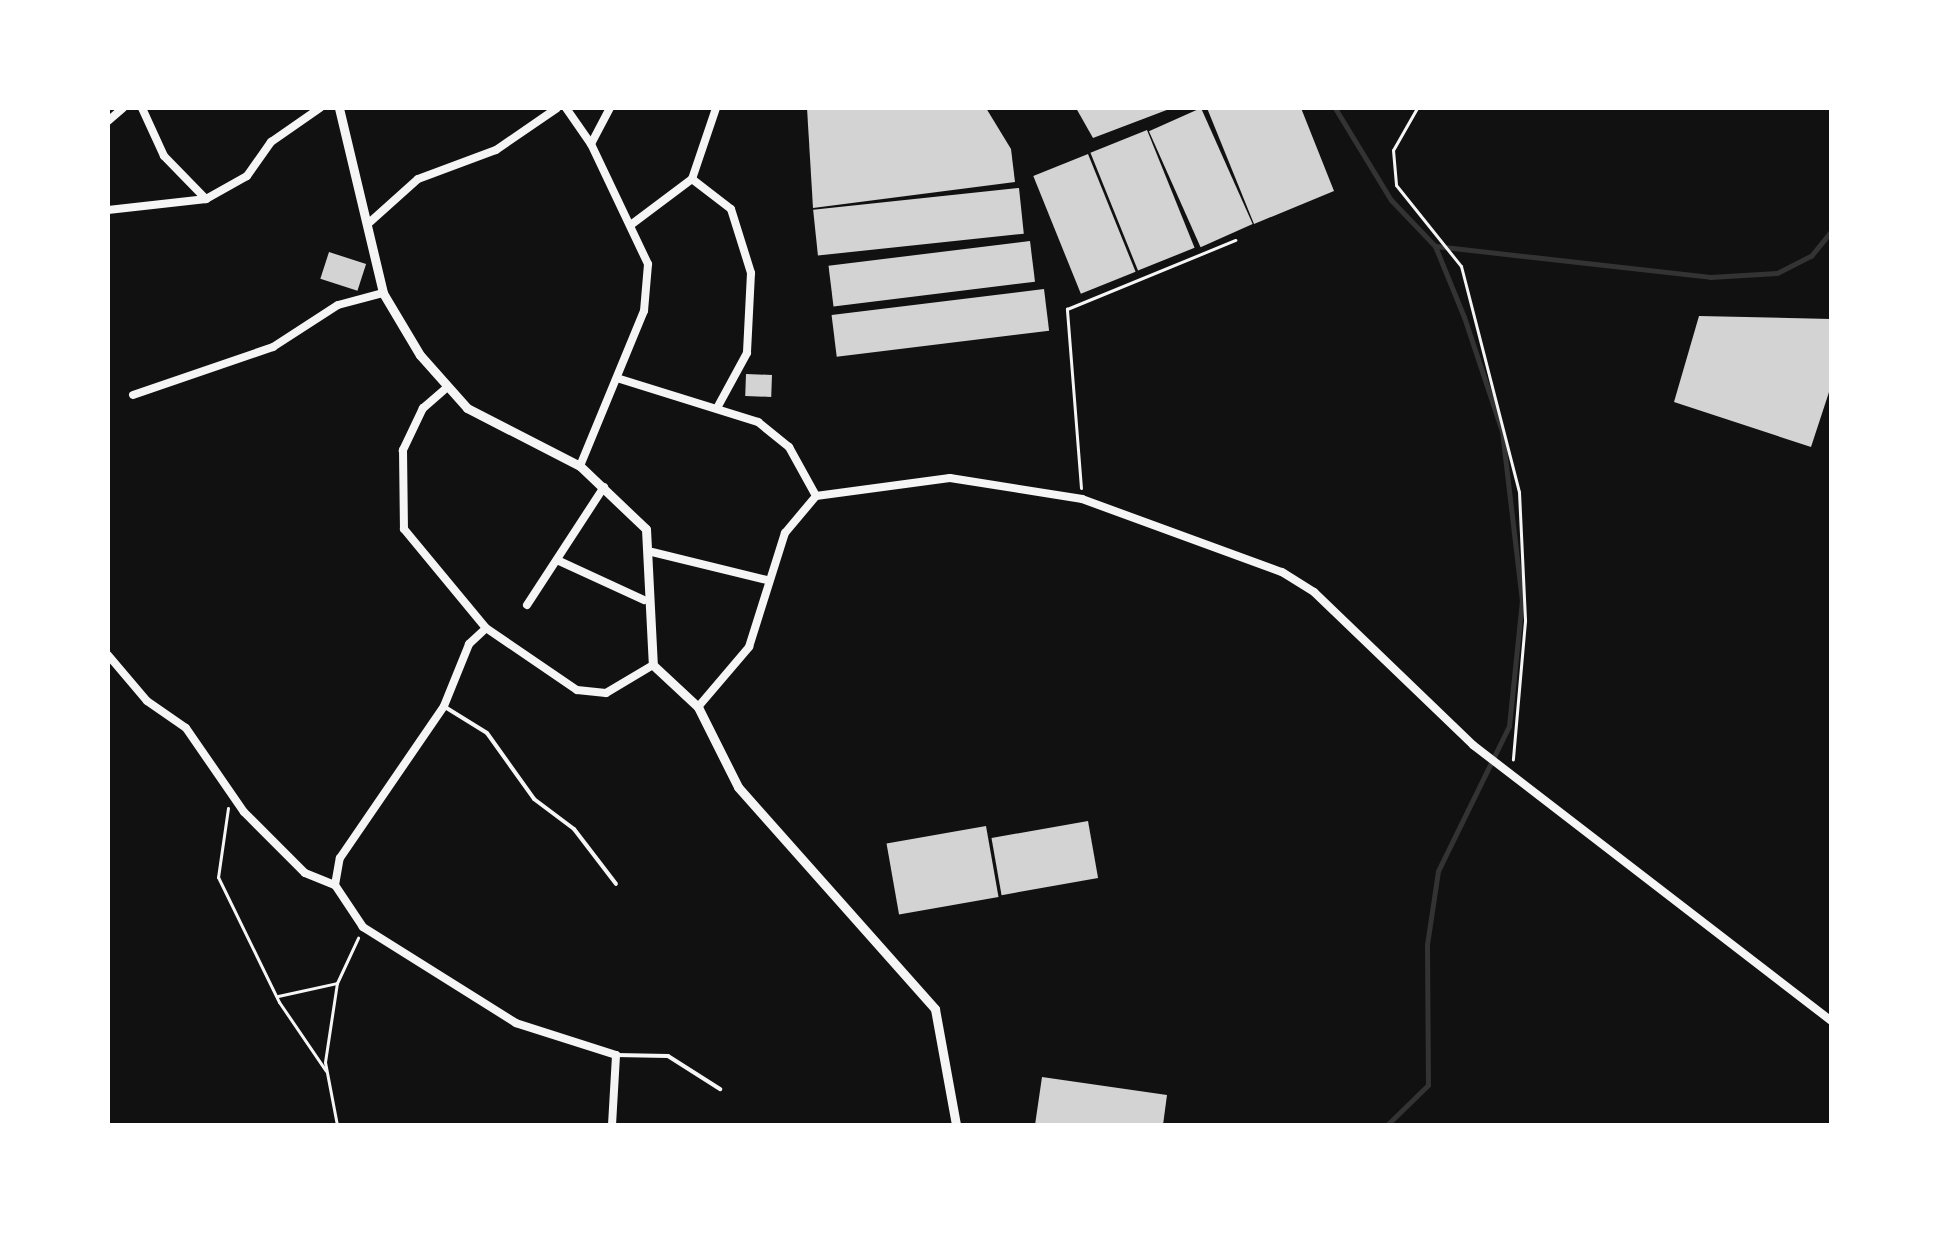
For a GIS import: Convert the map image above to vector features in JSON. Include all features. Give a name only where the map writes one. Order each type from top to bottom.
[{"type":"street","points":[[108,121],[123,108]]},
{"type":"street","points":[[142,108],[164,156],[206,199]]},
{"type":"street","points":[[108,210],[206,199],[247,176],[271,142],[320,108]]},
{"type":"street","points":[[339,108],[370,222],[383,293],[444,390],[580,466],[646,529],[652,552],[644,600],[653,665],[698,707],[738,787],[935,1009],[956,1125]]},
{"type":"street","points":[[370,222],[418,179],[496,150],[557,108]]},
{"type":"street","points":[[566,108],[591,144],[632,224],[648,264],[644,311],[620,379],[580,466]]},
{"type":"street","points":[[591,144],[610,108]]},
{"type":"street","points":[[632,224],[692,179],[716,108]]},
{"type":"street","points":[[692,179],[731,209],[751,273],[747,353],[717,408]]},
{"type":"street","points":[[133,395],[273,347],[338,305],[383,293]]},
{"type":"street","points":[[620,379],[758,422],[789,447],[816,496]]},
{"type":"street","points":[[444,390],[423,408],[403,450],[404,529],[486,628],[577,690],[606,693],[653,665]]},
{"type":"street","points":[[698,707],[749,647],[767,580],[785,533],[816,496],[950,478],[1082,499],[1282,572],[1314,592],[1473,745],[1831,1021]]},
{"type":"street","points":[[527,605],[604,487]]},
{"type":"street","points":[[652,552],[767,580]]},
{"type":"street","points":[[557,560],[644,600]]},
{"type":"street","points":[[335,885],[340,858],[444,706],[469,644],[486,628]]},
{"type":"street","points":[[108,655],[147,701],[186,728],[230,792],[305,873],[335,885],[363,927],[516,1023],[616,1055],[612,1125]]},
{"type":"lane","points":[[444,706],[487,733],[534,799],[574,829],[616,884]]},
{"type":"lane","points":[[616,1055],[668,1056],[720,1089]]},
{"type":"path","points":[[1417,108],[1393,150],[1396,185],[1437,232],[1461,266],[1519,492],[1525,621],[1510,773]]},
{"type":"path","points":[[1082,499],[1067,309],[1235,240]]},
{"type":"path","points":[[230,792],[218,877],[277,997],[326,1071]]},
{"type":"path","points":[[337,1125],[326,1071],[337,983],[363,927]]},
{"type":"path","points":[[277,997],[337,983]]},
{"type":"building","points":[[807,108],[986,108],[1011,149],[1015,182],[813,208]]},
{"type":"building","points":[[1076,108],[1172,108],[1093,138]]},
{"type":"building","points":[[1201,108],[1253,224],[1201,247],[1149,131]]},
{"type":"building","points":[[1207,108],[1301,108],[1334,191],[1254,224]]},
{"type":"building","points":[[1147,130],[1195,248],[1138,271],[1090,153]]},
{"type":"building","points":[[1088,154],[1136,272],[1081,294],[1033,176]]},
{"type":"building","points":[[1019,188],[1024,234],[818,255],[813,210]]},
{"type":"building","points":[[1030,241],[1035,282],[834,306],[829,266]]},
{"type":"building","points":[[329,252],[366,264],[357,291],[320,279]]},
{"type":"building","points":[[1044,289],[1049,331],[837,357],[832,315]]},
{"type":"building","points":[[1699,316],[1831,319],[1831,386],[1811,447],[1674,402]]},
{"type":"building","points":[[746,374],[772,375],[771,397],[745,396]]},
{"type":"building","points":[[1088,821],[1098,878],[1002,895],[991,838]]},
{"type":"building","points":[[986,826],[999,897],[899,914],[887,844]]},
{"type":"building","points":[[1042,1077],[1167,1095],[1163,1125],[1035,1125]]},
{"type":"waterway","points":[[1335,108],[1391,200],[1435,246],[1464,317],[1502,431],[1522,600],[1509,726],[1438,871],[1427,945],[1428,1085],[1387,1125]]},
{"type":"waterway","points":[[1435,246],[1710,277],[1777,273],[1811,256],[1831,231]]}]
